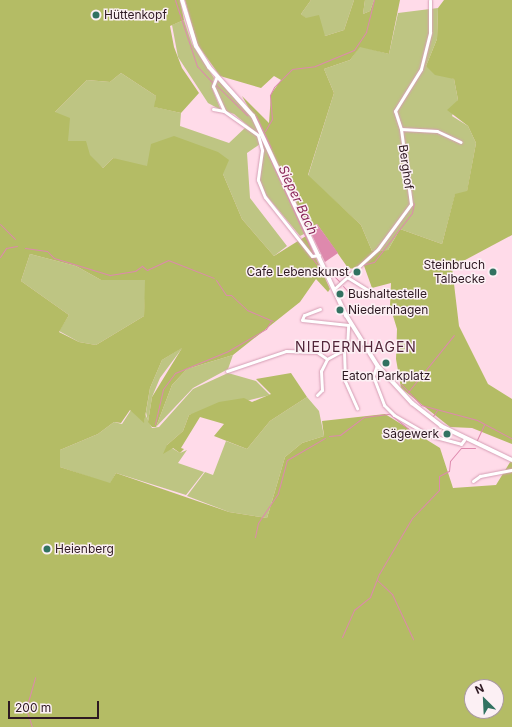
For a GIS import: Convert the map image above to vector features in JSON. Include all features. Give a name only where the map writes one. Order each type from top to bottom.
[{"type":"main road","points":[[182,0],[196,46],[218,76],[253,116],[319,256],[349,325],[377,365],[412,403],[464,440],[512,460]]},
{"type":"street","name":"Berghof","points":[[347,277],[378,248],[411,204],[401,129],[394,111],[421,69],[430,29],[430,0]]},
{"type":"street","points":[[218,76],[213,86],[224,111]]},
{"type":"street","points":[[213,108],[224,111],[258,136],[262,150],[260,187],[274,210],[312,256],[319,256]]},
{"type":"street","name":"Berghof","points":[[401,129],[437,131],[461,142]]},
{"type":"street","points":[[334,289],[347,277],[376,295]]},
{"type":"street","points":[[317,396],[322,390],[321,371],[327,359],[344,351],[349,345],[349,325],[302,320],[304,315],[320,309]]},
{"type":"street","points":[[227,371],[286,351],[317,352],[327,359]]},
{"type":"street","points":[[344,351],[345,381],[357,408]]},
{"type":"street","points":[[377,365],[374,376],[384,405],[394,415],[428,435],[461,444],[464,440]]},
{"type":"street","points":[[473,481],[480,476],[512,470]]},
{"type":"green space","points":[[0,0],[180,0],[184,20],[170,26],[174,47],[182,68],[199,93],[181,113],[154,107],[156,96],[121,73],[110,82],[87,80],[55,112],[70,118],[68,141],[86,141],[90,155],[103,168],[113,158],[147,166],[151,144],[174,136],[218,152],[229,160],[223,174],[242,219],[274,256],[306,236],[330,289],[328,292],[316,279],[300,302],[233,355],[187,369],[172,385],[156,427],[152,427],[148,422],[152,397],[182,348],[162,360],[150,388],[144,423],[130,410],[121,423],[114,422],[98,434],[60,450],[60,467],[110,483],[116,473],[229,512],[267,518],[285,457],[302,443],[324,436],[322,421],[385,414],[440,448],[453,488],[496,485],[512,459],[512,727],[0,727]],"holes":[[[30,254],[76,266],[101,280],[145,280],[144,316],[96,345],[79,342],[59,332],[69,315],[21,281]]]},
{"type":"green space","points":[[185,0],[311,0],[301,14],[306,18],[319,15],[325,36],[344,30],[354,0],[365,0],[363,14],[370,11],[374,0],[400,0],[389,54],[360,47],[350,60],[324,69],[334,93],[308,175],[361,225],[372,251],[388,250],[400,229],[442,244],[455,194],[467,191],[476,143],[468,126],[447,110],[458,100],[454,79],[435,75],[426,66],[437,39],[438,8],[444,0],[512,0],[512,235],[452,267],[459,326],[488,384],[512,399],[512,444],[472,428],[450,427],[401,388],[396,359],[397,329],[390,306],[391,283],[372,288],[363,263],[355,269],[348,268],[317,224],[308,228],[266,139],[242,96],[269,123],[271,94],[281,80],[274,76],[261,88],[220,76],[197,44]]},
{"type":"green space","points":[[311,0],[354,0],[344,30],[325,36],[301,14]]},
{"type":"green space","points":[[365,0],[374,0],[370,11],[363,14]]},
{"type":"green space","points":[[438,8],[437,39],[426,66],[454,79],[458,100],[452,116],[468,126],[476,143],[467,192],[455,195],[442,244],[400,229],[388,250],[372,251],[361,225],[308,176],[334,93],[324,69],[350,60],[360,46],[389,54],[398,13]]},
{"type":"green space","points":[[184,20],[192,44],[214,78],[212,88],[221,110],[208,103],[178,57],[172,25]]},
{"type":"green space","points":[[121,73],[156,96],[155,107],[181,113],[180,126],[229,143],[247,126],[257,135],[260,144],[247,153],[250,198],[287,246],[274,256],[242,219],[223,174],[125,164],[113,158],[103,168],[68,141],[54,113],[87,80],[110,82]]},
{"type":"green space","points":[[218,80],[252,117],[306,233],[300,236],[266,195],[259,182],[263,151],[260,136],[234,114],[225,111],[214,86]]},
{"type":"green space","points":[[30,254],[76,266],[101,280],[146,280],[144,316],[96,345],[79,342],[59,331],[69,315],[21,281]]},
{"type":"green space","points":[[183,347],[160,378],[152,397],[148,422],[146,412],[150,388],[162,360]]},
{"type":"green space","points":[[233,355],[228,369],[193,388],[156,427],[172,385],[187,369]]},
{"type":"green space","points":[[228,373],[256,381],[270,395],[189,415],[183,431],[167,445],[180,453],[187,450],[178,463],[204,472],[186,495],[116,473],[110,484],[60,467],[60,450],[98,434],[114,422],[122,424],[131,410],[144,422],[145,414],[152,428],[159,427],[193,389]]},
{"type":"green space","points":[[291,373],[307,397],[270,421],[247,449],[214,436],[224,424],[200,417],[181,448],[184,449],[180,453],[173,448],[163,454],[167,445],[183,431],[189,415],[219,402],[244,398],[252,402],[271,394],[256,379]]},
{"type":"green space","points":[[307,397],[319,411],[324,436],[302,443],[285,457],[267,518],[229,512],[187,496],[205,472],[213,475],[226,441],[247,449],[270,421]]},
{"type":"shaded area","points":[[317,224],[338,253],[325,262],[309,229]]},
{"type":"waterway","name":"Sieper Bach","points":[[175,0],[197,66],[212,82]]},
{"type":"waterway","points":[[265,131],[272,119],[270,95],[274,87],[292,69],[315,66],[354,50],[366,32],[374,0]]},
{"type":"waterway","name":"Sieper Bach","points":[[215,84],[247,115]]},
{"type":"waterway","name":"Sieper Bach","points":[[256,116],[271,148]]},
{"type":"waterway","name":"Sieper Bach","points":[[268,154],[313,253]]},
{"type":"waterway","points":[[362,265],[374,262],[412,213],[414,203]]},
{"type":"waterway","points":[[0,224],[15,239]]},
{"type":"waterway","points":[[0,257],[6,248],[17,246]]},
{"type":"waterway","points":[[25,248],[47,251],[54,258],[110,275],[135,271],[142,266],[147,270],[168,260],[214,278]]},
{"type":"waterway","name":"Sieper Bach","points":[[312,258],[323,272]]},
{"type":"waterway","name":"Sieper Bach","points":[[329,271],[340,282]]},
{"type":"waterway","points":[[216,280],[226,295],[231,295],[247,310],[273,321]]},
{"type":"waterway","name":"Sieper Bach","points":[[343,286],[353,297]]},
{"type":"waterway","points":[[155,424],[163,389],[175,373],[228,351],[266,329],[271,321]]},
{"type":"waterway","points":[[408,392],[454,335]]},
{"type":"waterway","name":"Sieper Bach","points":[[401,384],[421,405],[477,420],[512,439]]},
{"type":"waterway","name":"Sieper Bach","points":[[433,416],[437,410]]},
{"type":"waterway","points":[[329,436],[340,435],[364,417],[390,414],[412,432]]},
{"type":"waterway","points":[[476,442],[484,425]]},
{"type":"waterway","points":[[255,537],[258,523],[278,493],[287,460],[325,438]]},
{"type":"waterway","points":[[342,637],[354,610],[370,597],[379,574],[412,518],[439,490],[439,476],[449,471],[450,461],[461,448],[475,448]]},
{"type":"waterway","points":[[377,580],[392,594],[413,639]]},
{"type":"waterway","points":[[32,727],[26,709],[35,677]]},
{"type":"place","name":"Hüttenkopf","points":[[96,15]]},
{"type":"place","name":"Cafe Lebenskunst","points":[[357,272]]},
{"type":"place","name":"Steinbruch Talbecke","points":[[493,272]]},
{"type":"place","name":"Bushaltestelle","points":[[340,294]]},
{"type":"place","name":"Niedernhagen","points":[[340,310]]},
{"type":"place","name":"Eaton Parkplatz","points":[[386,363]]},
{"type":"place","name":"Sägewerk","points":[[447,434]]},
{"type":"place","name":"Heienberg","points":[[47,549]]},
{"type":"district","name":"NIEDERNHAGEN","points":[[356,347]]}]
